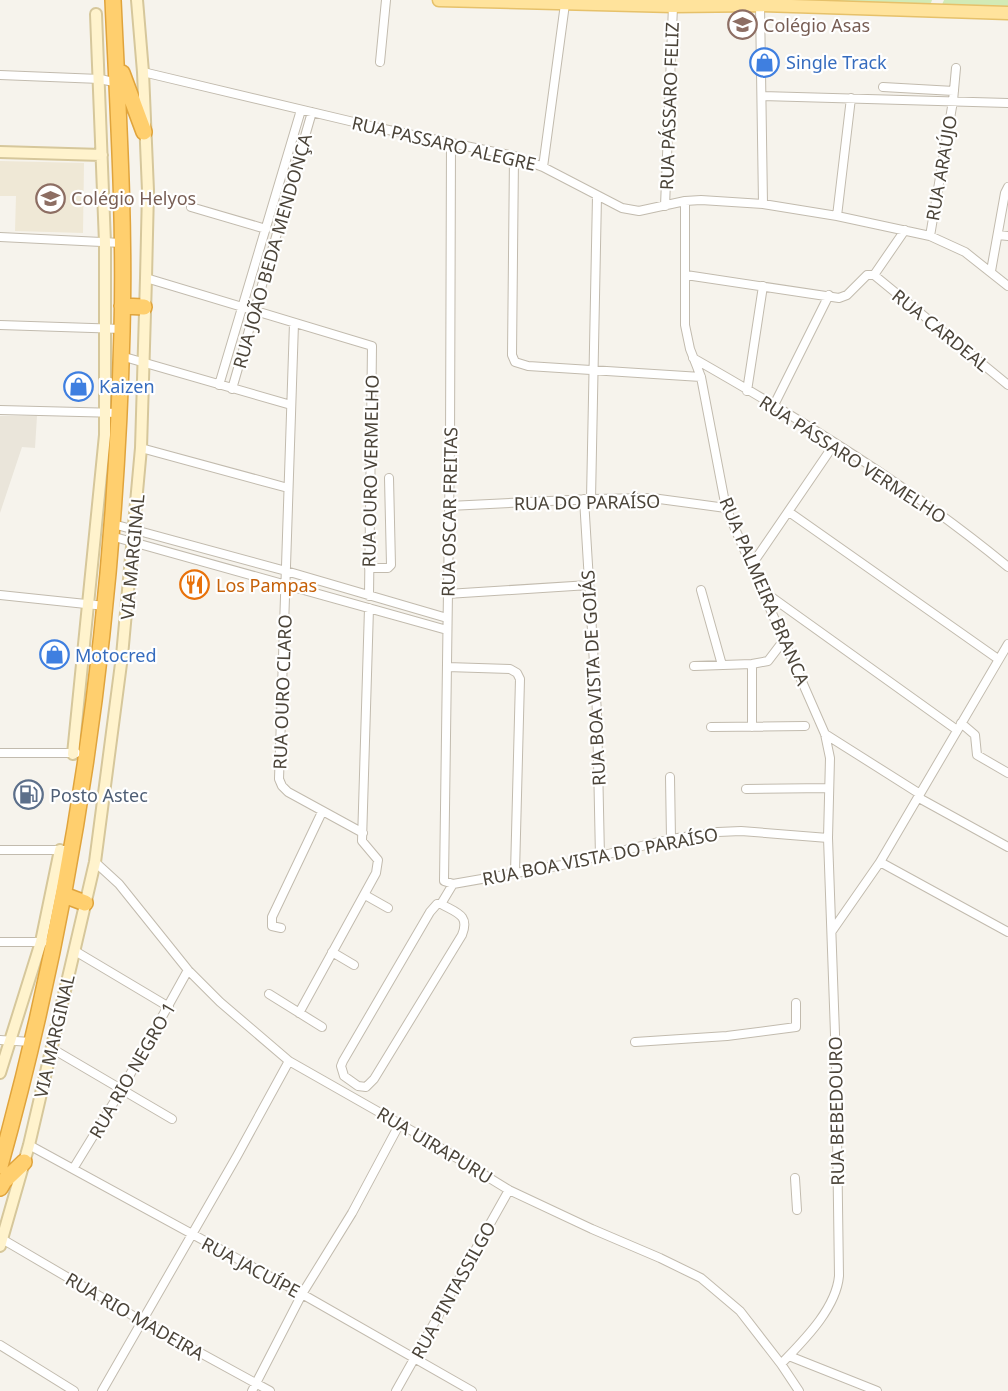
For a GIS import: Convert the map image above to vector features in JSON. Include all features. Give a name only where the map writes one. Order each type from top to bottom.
[{"type":"highway","points":[[0,1166],[4,1136],[31,1041],[47,942],[64,895],[66,850],[97,605],[112,530],[112,413],[121,356],[123,243],[113,0]]},
{"type":"highway","points":[[117,61],[144,132]]},
{"type":"highway","points":[[122,306],[144,307]]},
{"type":"highway","points":[[64,895],[85,903]]},
{"type":"highway","points":[[0,1188],[4,1181],[24,1162]]},
{"type":"main road","points":[[103,0],[115,30]]},
{"type":"main road","points":[[439,0],[673,6],[913,5],[1008,13]]},
{"type":"street","name":"VIA MARGINAL","points":[[1,1242],[29,1145],[95,862],[121,668],[141,448],[146,278],[148,191],[143,72],[137,0]]},
{"type":"street","points":[[380,62],[386,0]]},
{"type":"street","points":[[543,166],[565,4]]},
{"type":"street","points":[[760,5],[763,204]]},
{"type":"street","name":"RUA PÁSSARO FELIZ","points":[[664,206],[673,6]]},
{"type":"street","points":[[0,595],[97,605],[99,503],[112,413],[105,328],[105,243],[96,14]]},
{"type":"street","name":"RUA ARAÚJO","points":[[930,236],[953,101],[956,68]]},
{"type":"street","name":"RUA PASSARO ALEGRE","points":[[143,72],[301,110],[514,156],[543,166],[622,208],[639,210],[685,201],[714,200],[763,204],[837,216],[930,236],[955,246],[1008,286]]},
{"type":"street","points":[[0,75],[99,79],[118,83]]},
{"type":"street","points":[[884,87],[954,91]]},
{"type":"street","points":[[762,96],[1008,103]]},
{"type":"street","points":[[837,216],[851,98]]},
{"type":"street","name":"RUA JOÃO BEDA MENDONÇA","points":[[219,385],[301,110]]},
{"type":"street","name":"RUA JOÃO BEDA MENDONÇA","points":[[232,389],[312,112]]},
{"type":"street","name":"RUA OSCAR FREITAS","points":[[444,881],[451,143]]},
{"type":"street","points":[[0,152],[121,156]]},
{"type":"street","points":[[514,156],[513,360],[518,364],[528,366],[701,377]]},
{"type":"street","points":[[991,271],[1008,187]]},
{"type":"street","name":"RUA BOA VISTA DE GOIÁS","points":[[597,196],[588,499],[589,585],[597,713],[600,858]]},
{"type":"street","name":"RUA PALMEIRA BRANCA","points":[[685,201],[685,325],[693,358],[701,377],[726,508],[825,734],[830,758],[828,838]]},
{"type":"street","points":[[191,207],[266,229]]},
{"type":"street","points":[[686,275],[843,297],[867,276],[874,275],[905,230]]},
{"type":"street","points":[[998,235],[1008,236]]},
{"type":"street","points":[[0,237],[123,243]]},
{"type":"street","name":"RUA CARDEAL","points":[[874,275],[1008,385]]},
{"type":"street","points":[[146,278],[294,323]]},
{"type":"street","points":[[747,391],[763,286]]},
{"type":"street","points":[[773,406],[829,295]]},
{"type":"street","name":"RUA OURO VERMELHO","points":[[294,323],[372,346],[369,596]]},
{"type":"street","name":"RUA OURO CLARO","points":[[294,323],[279,779],[288,792],[363,833]]},
{"type":"street","points":[[0,325],[122,329]]},
{"type":"street","points":[[121,356],[291,405]]},
{"type":"street","name":"RUA PÁSSARO VERMELHO","points":[[693,358],[836,443],[928,505],[1008,567]]},
{"type":"street","points":[[0,410],[112,413]]},
{"type":"street","points":[[751,566],[836,443]]},
{"type":"street","points":[[141,448],[288,488]]},
{"type":"street","points":[[369,568],[388,568],[391,565],[389,478]]},
{"type":"street","name":"RUA DO PARAÍSO","points":[[449,506],[652,498],[726,508]]},
{"type":"street","points":[[789,512],[998,659]]},
{"type":"street","points":[[112,530],[135,530],[447,618]]},
{"type":"street","points":[[112,530],[134,542],[447,630]]},
{"type":"street","points":[[447,594],[589,585]]},
{"type":"street","points":[[701,590],[722,664]]},
{"type":"street","points":[[763,591],[959,727],[975,735],[977,755],[1008,773]]},
{"type":"street","points":[[299,1012],[365,895],[378,864],[376,857],[363,844],[369,608]]},
{"type":"street","points":[[693,666],[752,664],[770,660],[784,640]]},
{"type":"street","points":[[832,931],[880,862],[1008,644]]},
{"type":"street","points":[[752,664],[752,727]]},
{"type":"street","points":[[447,667],[510,669],[517,673],[520,679],[515,873]]},
{"type":"street","points":[[711,727],[805,726]]},
{"type":"street","points":[[825,734],[920,796],[1008,847]]},
{"type":"street","points":[[0,746],[4,753],[80,753]]},
{"type":"street","points":[[670,777],[670,840]]},
{"type":"street","points":[[746,789],[829,788]]},
{"type":"street","points":[[281,928],[272,926],[272,917],[322,812]]},
{"type":"street","name":"RUA BOA VISTA DO PARAÍSO","points":[[444,881],[453,884],[600,858],[670,840],[718,832],[741,831],[828,838]]},
{"type":"street","name":"RUA BEBEDOURO","points":[[781,1364],[825,1314],[833,1301],[838,1285],[832,931],[828,838]]},
{"type":"street","points":[[0,850],[66,850],[47,942],[5,1040],[0,1073]]},
{"type":"street","name":"RUA UIRAPURU","points":[[95,862],[118,884],[188,970],[220,1002],[289,1061],[509,1190],[701,1278],[740,1311],[799,1391]]},
{"type":"street","points":[[880,862],[1008,932]]},
{"type":"street","points":[[441,904],[464,919],[462,935],[374,1079],[366,1086],[358,1086],[344,1076],[341,1066],[343,1061],[430,912],[441,904],[453,884]]},
{"type":"street","points":[[365,895],[388,908]]},
{"type":"street","points":[[0,942],[47,942]]},
{"type":"street","points":[[75,951],[170,1007]]},
{"type":"street","points":[[332,952],[354,964]]},
{"type":"street","name":"RUA RIO NEGRO 1","points":[[73,1169],[170,1007],[188,970]]},
{"type":"street","points":[[269,994],[322,1027]]},
{"type":"street","points":[[635,1042],[727,1036],[796,1027],[796,1003]]},
{"type":"street","points":[[5,1040],[31,1041]]},
{"type":"street","points":[[51,1048],[172,1119]]},
{"type":"street","points":[[102,1391],[289,1061]]},
{"type":"street","points":[[254,1387],[302,1294],[352,1213],[399,1125]]},
{"type":"street","name":"RUA JACUÍPE","points":[[29,1145],[302,1294],[472,1391]]},
{"type":"street","points":[[795,1178],[797,1210]]},
{"type":"street","name":"RUA PINTASSILGO","points":[[396,1391],[509,1190]]},
{"type":"street","name":"RUA RIO MADEIRA","points":[[1,1242],[254,1387],[270,1391]]},
{"type":"street","points":[[0,1345],[74,1391]]},
{"type":"street","points":[[789,1356],[877,1391]]},
{"type":"shaded area","name":"Colégio Helyos","points":[[0,161],[84,163],[83,233],[15,231],[16,196],[0,196]]},
{"type":"shaded area","points":[[0,416],[37,416],[35,448],[22,447],[0,513]]},
{"type":"green space","points":[[745,0],[932,0],[927,5]]},
{"type":"green space","points":[[944,0],[1008,0],[1008,9],[941,7]]},
{"type":"place","name":"Colégio Asas","points":[[742,25]]},
{"type":"place","name":"Single Track","points":[[765,62]]},
{"type":"place","name":"Colégio Helyos","points":[[50,198]]},
{"type":"place","name":"Kaizen","points":[[78,386]]},
{"type":"place","name":"Los Pampas","points":[[195,585]]},
{"type":"place","name":"Motocred","points":[[54,655]]},
{"type":"place","name":"Posto Astec","points":[[29,795]]}]
